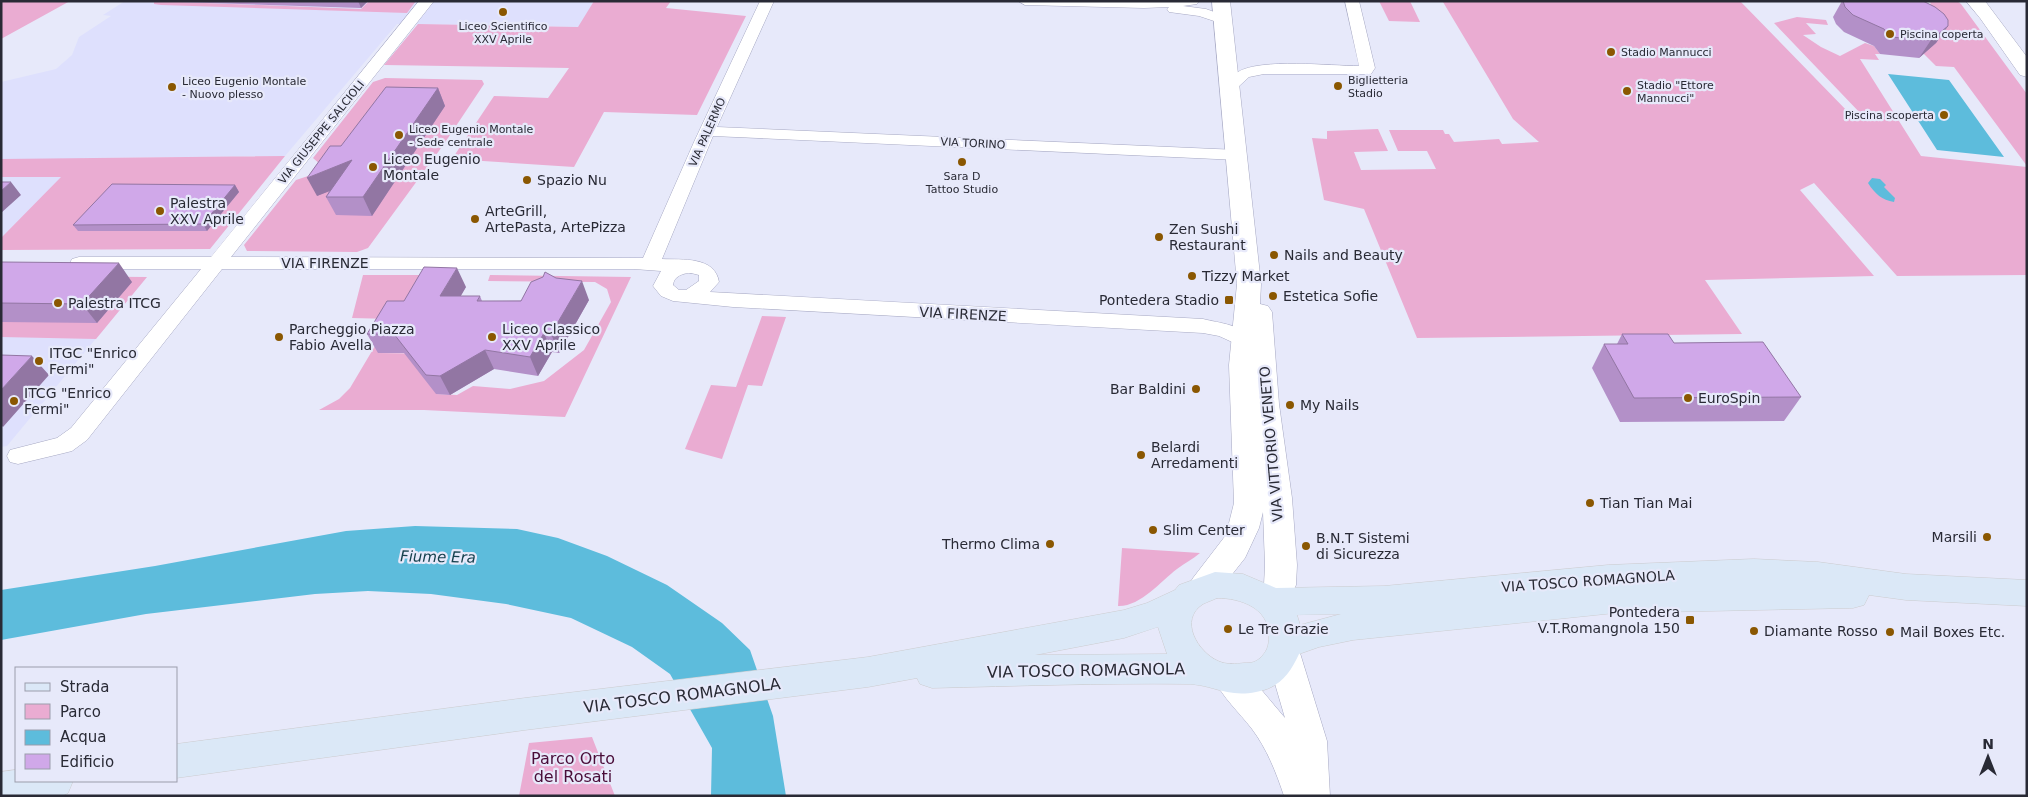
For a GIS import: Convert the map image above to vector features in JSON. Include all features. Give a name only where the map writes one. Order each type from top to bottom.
[{"type":"main road","points":[[1975,1],[1987,14],[2027,71]]},
{"type":"main road","name":"VIA VITTORIO VENETO","points":[[1193,594],[1235,548],[1248,517],[1249,487],[1242,365],[1250,284],[1222,10]]},
{"type":"main road","name":"VIA VITTORIO VENETO","points":[[1250,284],[1260,321],[1266,404],[1277,498],[1281,580],[1276,594],[1270,601]]},
{"type":"main road","name":"VIA TOSCO ROMAGNOLA","points":[[1270,601],[1384,600],[1573,580],[1686,574],[1787,573],[1906,587],[2027,593]]},
{"type":"main road","points":[[1302,796],[1292,765],[1277,735],[1262,713],[1216,674],[1182,651],[1174,630],[1174,620],[1193,594],[1215,585],[1238,586],[1270,601],[1283,622],[1285,648],[1309,741],[1312,796]]},
{"type":"main road","name":"VIA TOSCO ROMAGNOLA","points":[[1285,648],[1319,634],[1353,626],[1573,603],[1695,596],[1861,595],[1883,593],[1906,587]]},
{"type":"main road","name":"VIA TOSCO ROMAGNOLA","points":[[178,761],[525,714],[868,672],[1124,624],[1148,617],[1193,594]]},
{"type":"main road","points":[[1216,674],[1249,679],[1260,676],[1270,670],[1285,648]]},
{"type":"main road","name":"VIA TOSCO ROMAGNOLA","points":[[868,672],[942,674],[1110,668],[1216,674]]},
{"type":"main road","points":[[1,790],[49,782]]},
{"type":"street","name":"VIA GIUSEPPE SALCIOLI","points":[[18,456],[64,445],[79,434],[427,1]]},
{"type":"street","name":"VIA PALERMO","points":[[650,264],[707,131],[768,1]]},
{"type":"street","points":[[1025,1],[1144,4],[1192,1]]},
{"type":"street","points":[[1231,85],[1244,74],[1264,69],[1366,71],[1367,68],[1352,1]]},
{"type":"street","points":[[1144,4],[1201,12],[1222,10]]},
{"type":"street","name":"VIA TORINO","points":[[707,131],[1238,155]]},
{"type":"street","name":"VIA FIRENZE","points":[[61,263],[650,264],[692,267]]},
{"type":"street","points":[[650,264],[655,276],[663,282],[665,290],[669,293],[680,296],[695,294],[709,282],[708,273],[692,267],[684,267],[670,273],[663,282]]},
{"type":"street","name":"VIA FIRENZE","points":[[680,296],[733,301],[1203,326],[1225,331],[1243,340]]},
{"type":"shaded area","name":"Liceo Eugenio Montale - Nuovo plesso","points":[[125,1],[594,1],[579,27],[397,24],[285,156],[81,158],[1,238],[1,82],[56,69],[72,55],[79,37],[111,16],[103,15]]},
{"type":"shaded area","name":"ITGC \"Enrico Fermi\"","points":[[1,276],[147,277],[7,446],[1,447]]},
{"type":"green space","points":[[1,1],[70,1],[1,39]]},
{"type":"green space","points":[[154,1],[361,9],[369,1],[416,1],[407,13],[161,5],[154,4]]},
{"type":"green space","points":[[594,1],[671,1],[666,8],[746,16],[697,115],[604,112],[574,167],[452,159],[494,96],[548,98],[569,68],[384,65],[418,24],[578,27]]},
{"type":"green space","points":[[1379,1],[1410,1],[1420,22],[1389,21]]},
{"type":"green space","points":[[1424,1],[1740,1],[1851,115],[1862,115],[1774,23],[1797,17],[1826,20],[1828,25],[1806,23],[1816,34],[1803,35],[1821,47],[1840,56],[1865,43],[1874,46],[1880,54],[1875,54],[1879,60],[1860,59],[1921,156],[2027,167],[2027,275],[1897,276],[1814,183],[1800,190],[1874,276],[1705,280],[1742,334],[1417,338],[1364,209],[1324,200],[1312,138],[1327,139],[1327,131],[1378,129],[1388,151],[1354,152],[1361,170],[1436,169],[1427,151],[1398,151],[1389,130],[1443,130],[1445,134],[1449,134],[1454,142],[1499,139],[1502,144],[1539,142],[1513,119],[1443,2]]},
{"type":"green space","points":[[1930,1],[1957,1],[1961,4],[2027,94],[2027,166],[1954,67],[1936,66],[1921,51],[1932,11]]},
{"type":"green space","name":"Liceo Eugenio Montale","points":[[385,78],[482,80],[484,84],[444,144],[368,248],[357,252],[247,251],[244,245],[296,180],[314,174],[321,165],[313,158],[373,82]]},
{"type":"green space","points":[[285,156],[210,249],[1,250],[1,238],[61,177],[1,177],[1,159]]},
{"type":"green space","points":[[363,275],[424,275],[378,353],[457,354],[436,394],[457,395],[473,386],[510,389],[544,381],[584,350],[611,302],[607,289],[595,282],[488,281],[490,275],[631,277],[565,417],[424,410],[319,410],[339,399],[350,388],[391,319],[352,318]]},
{"type":"green space","name":"Palestra ITCG","points":[[1,276],[147,277],[96,339],[1,337]]},
{"type":"green space","points":[[762,316],[786,317],[762,386],[748,385],[722,459],[685,449],[711,385],[736,387]]},
{"type":"green space","points":[[1122,548],[1200,553],[1142,598],[1126,605],[1118,606]]},
{"type":"green space","name":"Parco Orto del Rosati","points":[[592,737],[615,796],[519,796],[529,743]]},
{"type":"water","name":"Piscina scoperta","points":[[1888,74],[1949,80],[2004,157],[1937,150]]},
{"type":"water","points":[[1872,178],[1880,179],[1886,185],[1884,187],[1895,198],[1894,202],[1882,198],[1873,190],[1868,183]]},
{"type":"water","name":"Fiume Era","points":[[415,526],[517,529],[558,538],[607,556],[667,585],[722,623],[750,650],[773,716],[786,796],[711,796],[712,748],[670,674],[632,647],[571,618],[506,604],[431,594],[368,591],[315,594],[146,614],[1,640],[1,590],[155,566],[346,531]]},
{"type":"building","points":[[1843,1],[1923,1],[1944,14],[1948,20],[1948,26],[1931,40],[1890,37],[1884,29],[1853,15],[1845,7]]},
{"type":"building","points":[[386,87],[438,88],[363,197],[326,197],[352,160],[307,178],[330,146],[341,146]]},
{"type":"building","points":[[1,182],[11,182],[1,191]]},
{"type":"building","name":"Palestra XXV Aprile","points":[[112,184],[235,185],[203,224],[73,225]]},
{"type":"building","points":[[1,262],[119,263],[82,304],[1,303]]},
{"type":"building","points":[[424,267],[457,268],[440,296],[480,296],[477,301],[521,301],[531,282],[543,277],[545,272],[556,278],[582,281],[551,334],[544,333],[530,357],[485,350],[440,376],[426,375],[394,334],[367,334],[387,301],[404,301]]},
{"type":"building","points":[[1622,334],[1668,334],[1674,343],[1763,342],[1801,397],[1634,398],[1604,344],[1628,344]]},
{"type":"building","points":[[1,355],[32,356],[1,390]]},
{"type":"place","name":"Liceo Scientifico XXV Aprile","points":[[503,12]]},
{"type":"place","name":"Piscina coperta","points":[[1890,34]]},
{"type":"place","name":"Stadio Mannucci","points":[[1611,52]]},
{"type":"place","name":"Biglietteria Stadio","points":[[1338,86]]},
{"type":"place","name":"Liceo Eugenio Montale - Nuovo plesso","points":[[172,87]]},
{"type":"place","name":"Stadio \"Ettore Mannucci\"","points":[[1627,91]]},
{"type":"place","name":"Piscina scoperta","points":[[1944,115]]},
{"type":"place","name":"Liceo Eugenio Montale - Sede centrale","points":[[399,135]]},
{"type":"place","name":"Sara D Tattoo Studio","points":[[962,162]]},
{"type":"place","name":"Liceo Eugenio Montale","points":[[373,167]]},
{"type":"place","name":"Spazio Nu","points":[[527,180]]},
{"type":"place","name":"Palestra XXV Aprile","points":[[160,211]]},
{"type":"place","name":"ArteGrill, ArtePasta, ArtePizza","points":[[475,219]]},
{"type":"place","name":"Zen Sushi Restaurant","points":[[1159,237]]},
{"type":"place","name":"Nails and Beauty","points":[[1274,255]]},
{"type":"place","name":"Tizzy Market","points":[[1192,276]]},
{"type":"place","name":"Estetica Sofie","points":[[1273,296]]},
{"type":"place","name":"Pontedera Stadio","points":[[1229,300]]},
{"type":"place","name":"Palestra ITCG","points":[[58,303]]},
{"type":"place","name":"Parcheggio Piazza Fabio Avella","points":[[279,337]]},
{"type":"place","name":"Liceo Classico XXV Aprile","points":[[492,337]]},
{"type":"place","name":"ITGC \"Enrico Fermi\"","points":[[39,361]]},
{"type":"place","name":"Bar Baldini","points":[[1196,389]]},
{"type":"place","name":"EuroSpin","points":[[1688,398]]},
{"type":"place","name":"ITCG \"Enrico Fermi\"","points":[[14,401]]},
{"type":"place","name":"My Nails","points":[[1290,405]]},
{"type":"place","name":"Belardi Arredamenti","points":[[1141,455]]},
{"type":"place","name":"Tian Tian Mai","points":[[1590,503]]},
{"type":"place","name":"Slim Center","points":[[1153,530]]},
{"type":"place","name":"Marsili","points":[[1987,537]]},
{"type":"place","name":"Thermo Clima","points":[[1050,544]]},
{"type":"place","name":"B.N.T Sistemi di Sicurezza","points":[[1306,546]]},
{"type":"place","name":"Pontedera V.T.Romangnola 150","points":[[1690,620]]},
{"type":"place","name":"Le Tre Grazie","points":[[1228,629]]},
{"type":"place","name":"Diamante Rosso","points":[[1754,631]]},
{"type":"place","name":"Mail Boxes Etc.","points":[[1890,632]]}]
